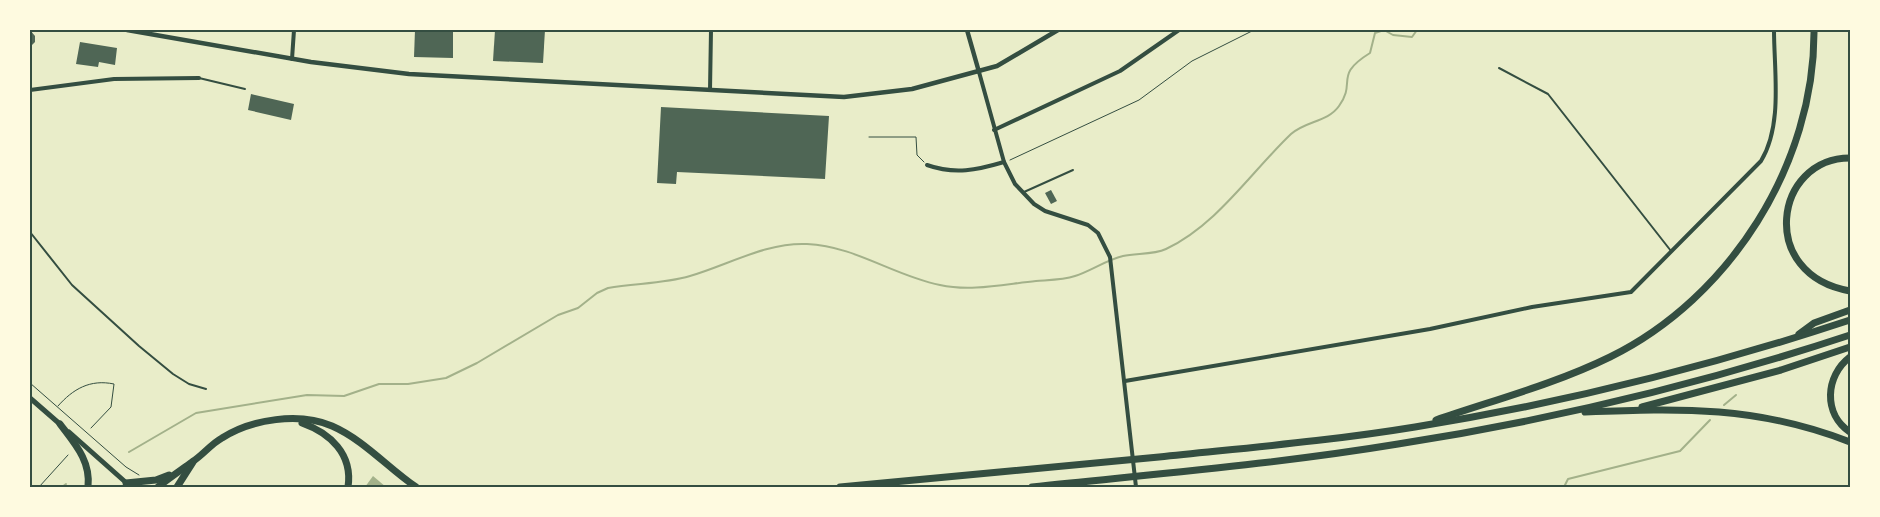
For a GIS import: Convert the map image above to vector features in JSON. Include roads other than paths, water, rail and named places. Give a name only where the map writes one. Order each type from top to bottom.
[{"type":"highway","points":[[1414,427],[1550,381],[1611,356],[1668,320],[1708,286],[1740,248],[1755,226],[1779,182],[1789,158],[1809,85],[1814,30]]},
{"type":"highway","points":[[1850,158],[1831,161],[1816,168],[1801,182],[1787,212],[1786,230],[1796,261],[1808,273],[1822,283],[1850,292]]},
{"type":"highway","points":[[1795,337],[1814,323],[1850,310]]},
{"type":"highway","points":[[840,487],[1223,450],[1414,427],[1523,408],[1608,389],[1702,365],[1850,320]]},
{"type":"highway","points":[[1032,487],[1325,455],[1461,434],[1564,413],[1707,379],[1850,335]]},
{"type":"highway","points":[[1627,411],[1753,378],[1850,347]]},
{"type":"highway","points":[[1850,357],[1836,372],[1830,395],[1836,417],[1850,432]]},
{"type":"highway","points":[[1564,413],[1702,409],[1746,413],[1804,426],[1850,442]]},
{"type":"highway","points":[[292,420],[322,431],[338,446],[346,462],[348,487]]},
{"type":"highway","points":[[128,485],[163,478],[178,471],[193,462],[220,438],[241,428],[261,422],[292,420],[319,422],[332,426],[363,445],[416,487]]},
{"type":"highway","points":[[60,424],[86,461],[88,487]]},
{"type":"highway","points":[[177,487],[193,462]]},
{"type":"highway","points":[[158,487],[178,471]]},
{"type":"main road","points":[[30,398],[128,485]]},
{"type":"street","points":[[127,30],[292,58],[414,74],[861,96],[926,86],[997,66],[1058,30]]},
{"type":"street","points":[[292,58],[294,30]]},
{"type":"street","points":[[710,90],[712,30]]},
{"type":"street","points":[[967,30],[994,130],[1009,174],[1022,193],[1045,210],[1088,225],[1098,233],[1110,257],[1136,487]]},
{"type":"street","points":[[994,130],[1120,71],[1178,30]]},
{"type":"street","points":[[1125,381],[1430,328],[1532,307],[1631,292],[1761,161],[1768,149],[1774,130],[1774,30]]},
{"type":"street","points":[[30,90],[114,79],[199,78]]},
{"type":"street","points":[[927,165],[945,171],[972,171],[1004,162]]},
{"type":"lane","points":[[1499,68],[1548,94],[1671,251]]},
{"type":"lane","points":[[199,78],[245,89]]},
{"type":"lane","points":[[1022,193],[1073,170]]},
{"type":"lane","points":[[30,232],[72,285],[173,374],[188,384],[206,389]]},
{"type":"waterway","points":[[129,452],[196,413],[307,395],[344,396],[379,384],[408,384],[446,378],[477,363],[558,315],[578,308],[597,293],[608,288],[680,279],[762,250],[792,244],[825,246],[842,250],[923,281],[964,288],[1056,280],[1081,274],[1117,258],[1161,251],[1184,239],[1217,212],[1291,134],[1303,126],[1329,115],[1339,106],[1344,97],[1349,73],[1352,67],[1370,53],[1375,33],[1384,30],[1393,35],[1412,37],[1417,30]]},
{"type":"waterway","points":[[1724,405],[1736,395]]},
{"type":"waterway","points":[[1564,487],[1568,479],[1680,451],[1710,420]]},
{"type":"waterway","points":[[62,487],[66,484]]}]
